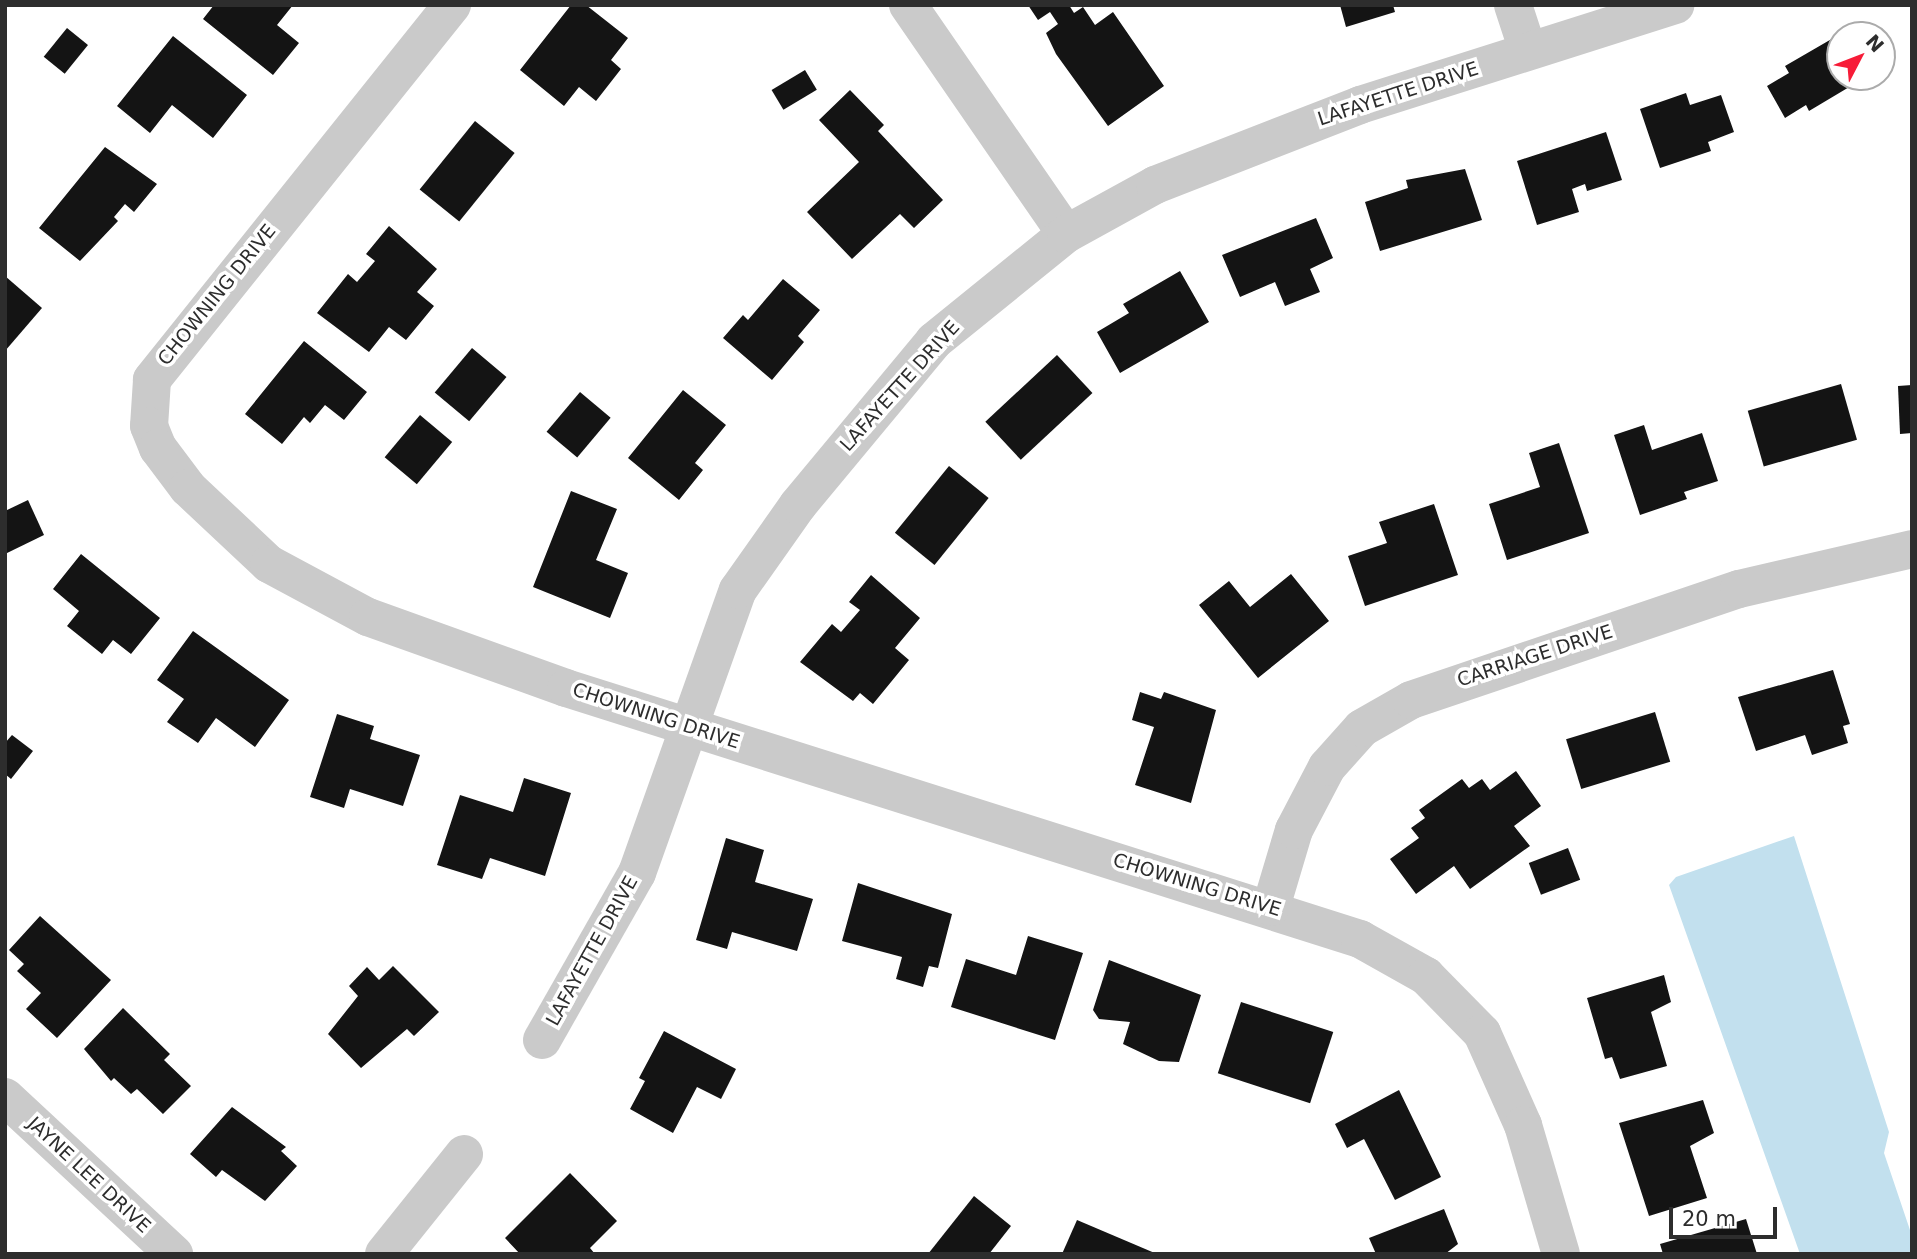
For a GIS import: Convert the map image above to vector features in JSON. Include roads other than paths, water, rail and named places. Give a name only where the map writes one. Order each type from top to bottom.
[{"type":"street","name":"CHOWNING DRIVE","points":[[452,5],[165,357],[147,401],[149,426],[158,448],[188,488],[269,564],[303,586],[368,617],[685,726],[1271,907],[1360,939],[1426,976],[1482,1032],[1523,1125],[1562,1254]]},
{"type":"street","points":[[908,5],[1066,234]]},
{"type":"street","points":[[1513,5],[1528,51]]},
{"type":"street","name":"LAFAYETTE DRIVE","points":[[542,1040],[637,873],[685,726],[738,590],[798,505],[934,341],[1066,234],[1155,185],[1257,141],[1676,5]]},
{"type":"street","name":"CARRIAGE DRIVE","points":[[1271,907],[1294,830],[1326,766],[1362,728],[1411,700],[1740,589],[1912,549]]},
{"type":"street","name":"JAYNE LEE DRIVE","points":[[5,1097],[174,1254]]},
{"type":"street","points":[[384,1254],[464,1154]]},
{"type":"water","points":[[1794,836],[1889,1132],[1884,1153],[1912,1236],[1912,1254],[1800,1254],[1669,885],[1676,877]]}]
